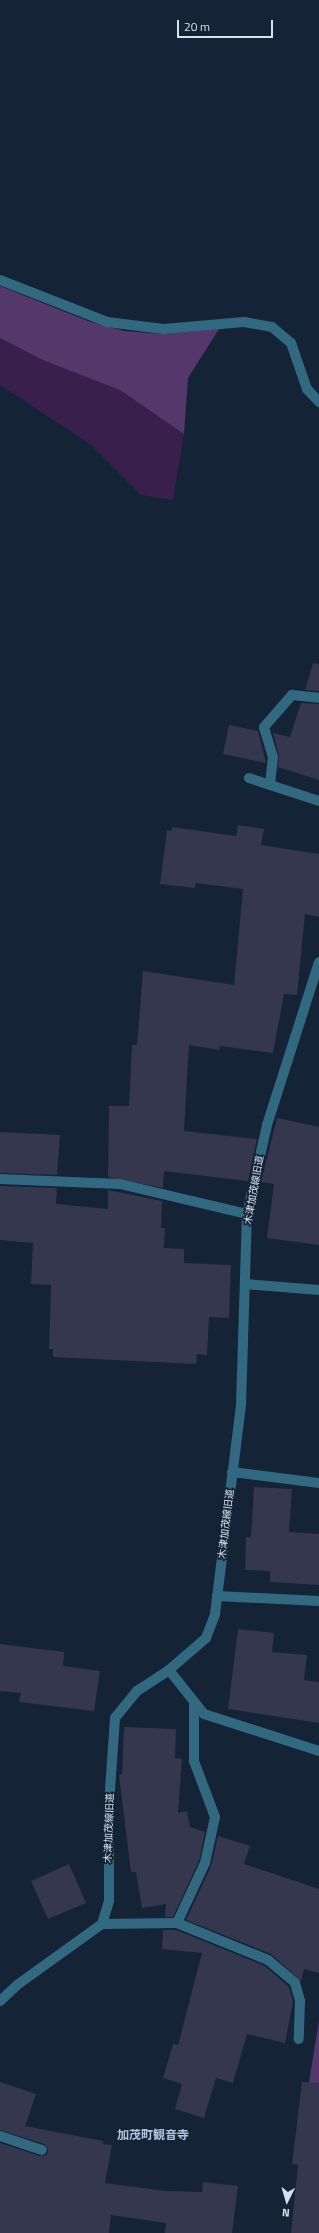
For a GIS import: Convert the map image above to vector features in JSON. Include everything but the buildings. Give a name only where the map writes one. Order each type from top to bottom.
[{"type":"street","points":[[0,280],[107,322],[144,328],[244,322],[272,328],[291,343],[307,388],[319,402]]},
{"type":"street","points":[[270,785],[273,757],[264,727],[292,695],[319,698]]},
{"type":"street","points":[[249,778],[319,801]]},
{"type":"street","name":"木津加茂線旧道","points":[[102,1924],[109,1901],[109,1804],[115,1718],[137,1692],[169,1670],[206,1638],[215,1614],[241,1404],[247,1214],[267,1125],[287,1070],[319,962]]},
{"type":"street","points":[[0,1179],[120,1184],[216,1209],[247,1214]]},
{"type":"street","points":[[245,1284],[319,1290]]},
{"type":"street","points":[[232,1472],[319,1483]]},
{"type":"street","points":[[218,1596],[319,1601]]},
{"type":"street","points":[[169,1670],[204,1714],[319,1750]]},
{"type":"street","points":[[177,1922],[205,1863],[215,1817],[194,1761],[194,1702]]},
{"type":"street","points":[[0,2001],[17,1985],[102,1924],[177,1922],[268,1960],[295,1983],[300,2001],[299,2039]]},
{"type":"street","points":[[0,2136],[42,2150]]},
{"type":"shaded area","points":[[0,286],[88,321],[124,331],[164,334],[219,329],[188,378],[184,434],[120,390],[45,361],[0,338]]},
{"type":"shaded area","points":[[0,338],[45,361],[120,390],[184,434],[173,500],[141,495],[91,445],[0,385]]},
{"type":"shaded area","points":[[319,2021],[319,2097],[307,2094]]},
{"type":"district","name":"加茂町観音寺","points":[[153,2135]]}]
